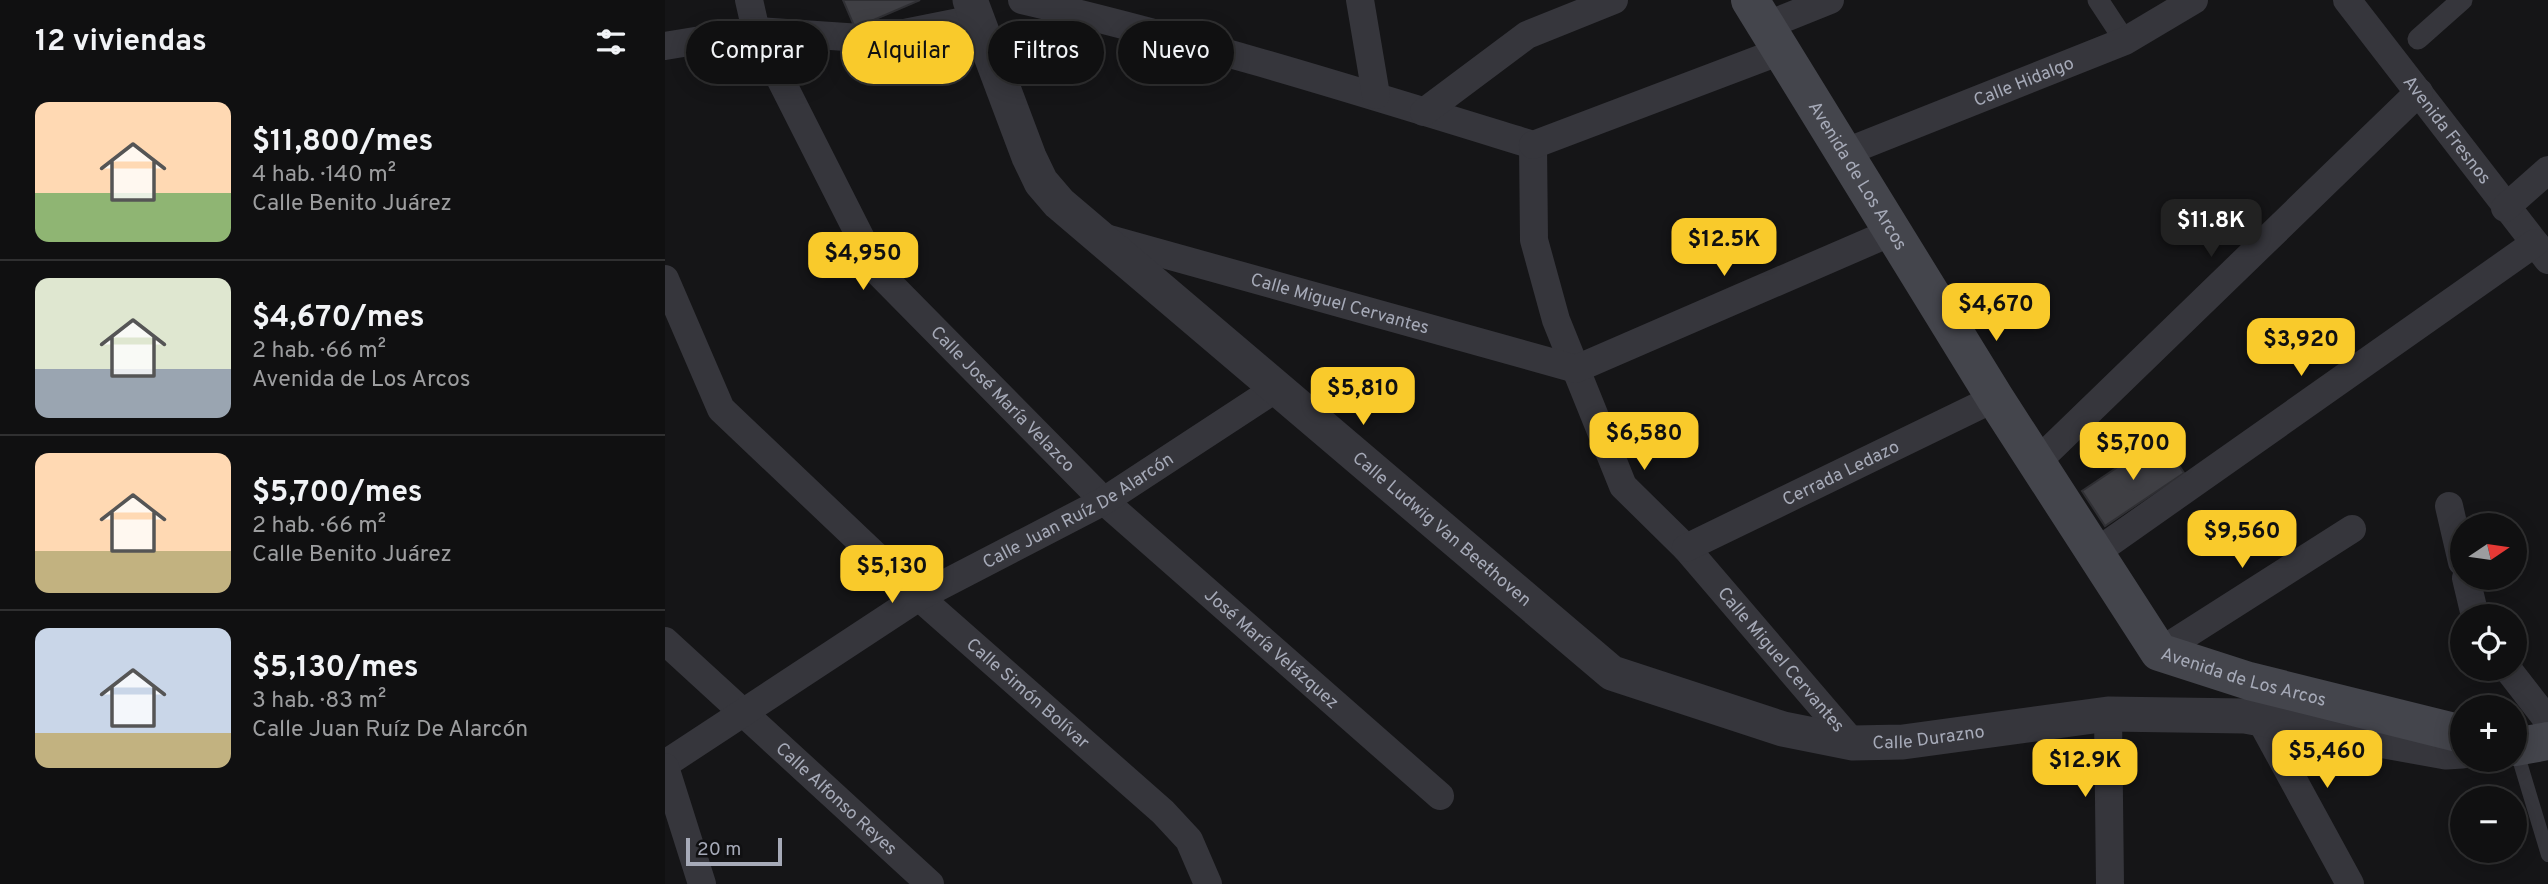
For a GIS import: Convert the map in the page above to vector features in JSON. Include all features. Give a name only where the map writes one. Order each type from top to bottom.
[{"type":"main road","name":"Avenida de Los Arcos","points":[[1765,26],[1846,152],[1892,232],[1995,398],[2159,652],[2249,681],[2450,731]]},
{"type":"main road","points":[[2527,745],[2548,741]]},
{"type":"street","name":"Calle José María Velazco","points":[[749,0],[754,21]]},
{"type":"street","points":[[1022,0],[1106,10],[1533,145],[1765,26],[1830,0]]},
{"type":"street","points":[[1360,0],[1376,95]]},
{"type":"street","points":[[1425,112],[1527,35],[1615,0]]},
{"type":"street","points":[[2098,0],[2125,41]]},
{"type":"street","name":"Calle Hidalgo","points":[[1846,152],[2125,41],[2194,0]]},
{"type":"street","name":"Avenida Fresnos","points":[[2347,0],[2505,208],[2542,252]]},
{"type":"street","points":[[2418,39],[2462,0]]},
{"type":"street","points":[[924,21],[973,8]]},
{"type":"street","name":"Calle Ludwig Van Beethoven","points":[[973,8],[1041,182],[1059,203],[1612,673],[1783,729],[1853,743]]},
{"type":"street","points":[[665,46],[686,43]]},
{"type":"street","name":"Calle José María Velazco","points":[[783,84],[878,272],[1104,501]]},
{"type":"street","points":[[2037,462],[2419,92]]},
{"type":"street","name":"Calle Miguel Cervantes","points":[[1533,145],[1534,240],[1556,320],[1623,486],[1686,548],[1853,743]]},
{"type":"street","points":[[2505,208],[2548,170]]},
{"type":"street","points":[[1576,369],[1892,232]]},
{"type":"street","name":"Calle Miguel Cervantes","points":[[1102,237],[1576,369]]},
{"type":"street","points":[[2095,553],[2542,252]]},
{"type":"street","name":"Calle Simón Bolívar","points":[[665,279],[721,409],[919,597],[1163,811],[1189,840],[1208,884]]},
{"type":"street","name":"Calle Juan Ruíz De Alarcón","points":[[665,765],[919,597],[1104,501],[1275,389]]},
{"type":"street","name":"Cerrada Ledazo","points":[[1686,548],[1995,398]]},
{"type":"street","name":"José María Velázquez","points":[[1104,501],[1440,796]]},
{"type":"street","points":[[2449,506],[2451,513]]},
{"type":"street","points":[[2159,652],[2351,529]]},
{"type":"street","name":"Calle Alfonso Reyes","points":[[665,641],[742,715],[930,884]]},
{"type":"street","points":[[2517,681],[2548,721]]},
{"type":"street","points":[[2108,714],[2110,884]]},
{"type":"street","name":"Calle Durazno","points":[[1853,743],[1903,742],[2108,714],[2245,716],[2450,752]]},
{"type":"street","points":[[2260,719],[2350,884]]},
{"type":"street","points":[[665,765],[702,884]]},
{"type":"lane","points":[[2523,772],[2548,855]]},
{"type":"building","points":[[843,0],[920,0],[871,21],[852,21]]},
{"type":"building","points":[[2161,438],[2184,473],[2105,526],[2082,491]]}]
